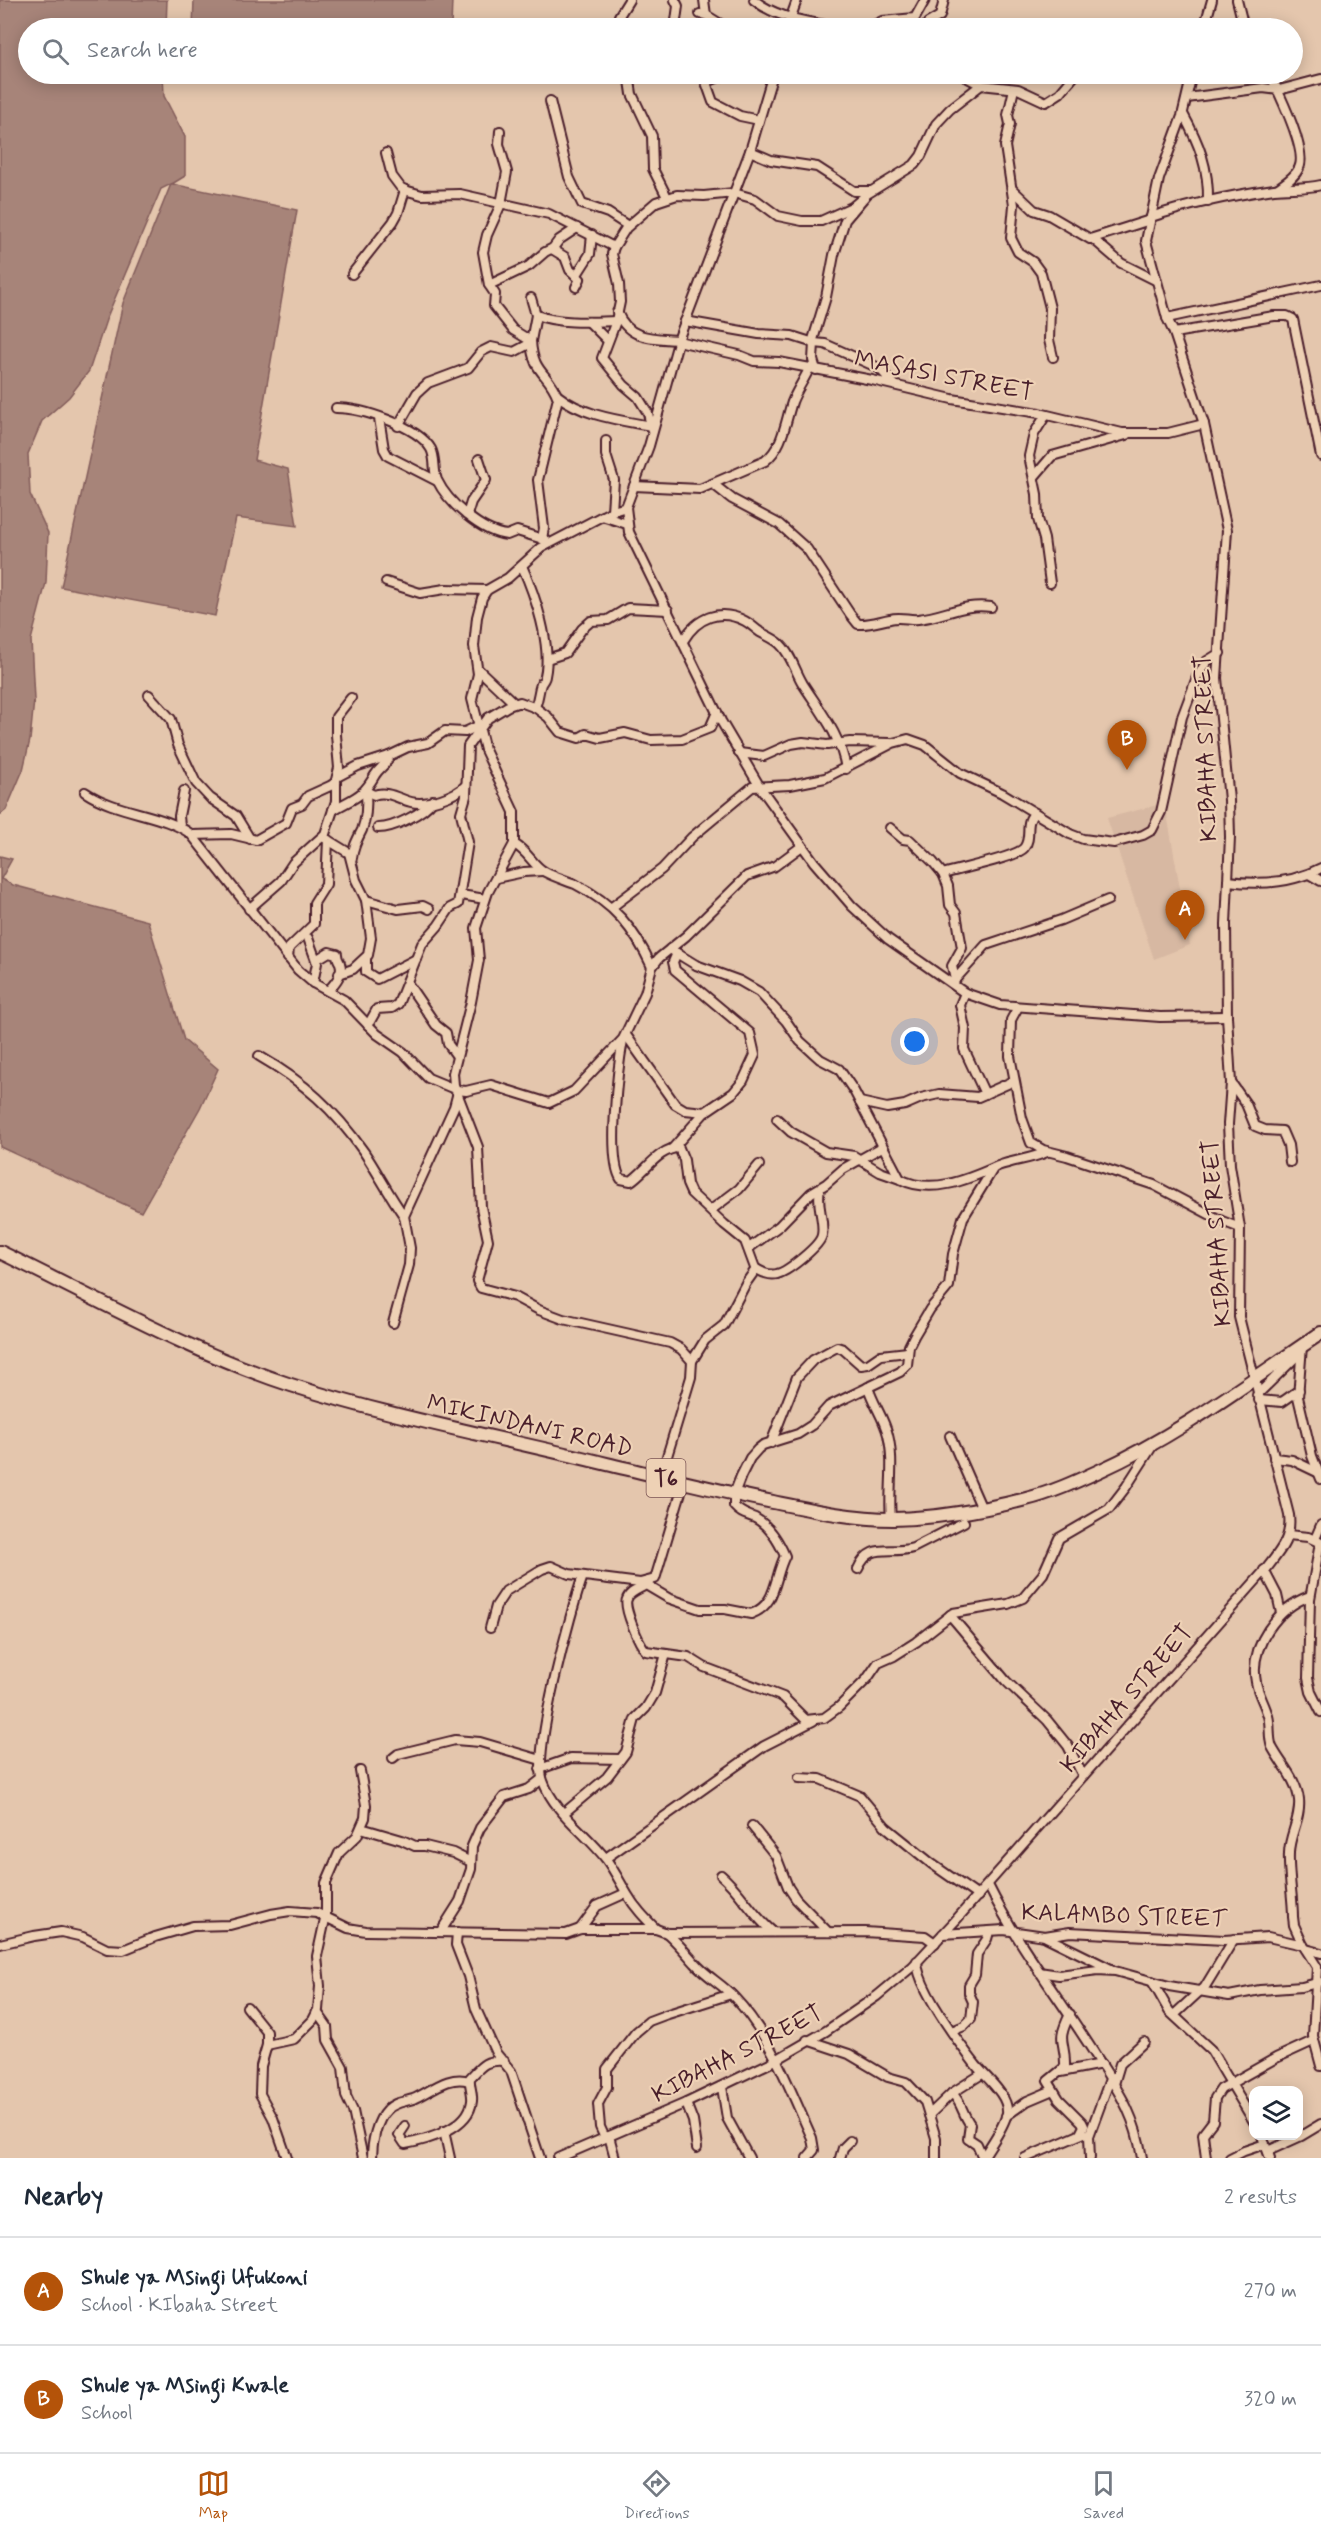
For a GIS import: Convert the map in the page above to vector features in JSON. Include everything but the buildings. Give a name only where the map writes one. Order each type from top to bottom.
[{"type":"highway","name":"MIKINDANI ROAD","points":[[0,1252],[197,1347],[290,1384],[412,1419],[482,1433],[734,1494],[845,1515],[891,1519],[982,1509],[1030,1498],[1062,1487],[1153,1445],[1202,1416],[1253,1378],[1302,1349],[1321,1333]]},
{"type":"street","points":[[620,18],[628,0]]},
{"type":"street","points":[[675,0],[678,6],[676,18]]},
{"type":"street","points":[[704,0],[703,15],[709,18]]},
{"type":"street","points":[[754,0],[768,10],[788,18]]},
{"type":"street","points":[[791,18],[797,0]]},
{"type":"street","points":[[915,18],[926,0]]},
{"type":"street","points":[[937,18],[940,16],[944,0]]},
{"type":"street","points":[[1207,18],[1212,0]]},
{"type":"street","points":[[1237,0],[1242,18]]},
{"type":"street","points":[[1303,84],[1321,79]]},
{"type":"street","points":[[630,84],[632,94],[652,136],[653,169],[667,197]]},
{"type":"street","points":[[708,84],[713,102],[740,116],[759,120]]},
{"type":"street","points":[[770,84],[746,163],[678,341],[626,507],[629,532],[717,712],[760,787],[802,846],[852,906],[906,953],[953,982],[965,993],[1000,1005],[1018,1007],[1161,1017],[1227,1016]]},
{"type":"street","points":[[651,430],[648,413],[638,397],[624,385],[602,359],[607,340],[616,321],[620,294],[613,261],[614,247],[628,225],[649,207],[667,197],[716,196],[734,193],[755,199],[778,216],[802,221],[821,221],[852,207],[873,190],[915,165],[936,124],[955,105],[981,85],[1014,89],[1049,101],[1068,84]]},
{"type":"street","name":"KIBAHA STREET","points":[[558,2158],[722,2087],[776,2060],[853,2013],[917,1961],[988,1885],[1264,1570],[1283,1547],[1288,1535],[1288,1515],[1239,1317],[1240,1228],[1230,1165],[1228,1124],[1231,1083],[1227,1016],[1228,800],[1217,678],[1227,530],[1204,424],[1167,318],[1146,241],[1159,179],[1183,114],[1190,84]]},
{"type":"street","points":[[1276,84],[1292,122],[1301,161],[1295,175],[1278,188]]},
{"type":"street","points":[[1186,98],[1263,88],[1279,90],[1302,84]]},
{"type":"street","points":[[1014,89],[1008,112],[1010,124],[1005,146],[1014,205],[1011,238],[1018,252],[1033,262],[1041,273],[1050,308],[1049,340],[1053,357]]},
{"type":"street","points":[[550,101],[569,177],[582,204],[608,213],[628,225]]},
{"type":"street","points":[[1183,114],[1202,151],[1208,179],[1208,202]]},
{"type":"street","points":[[500,131],[499,144],[507,172],[501,204],[483,252],[489,285],[495,294],[494,306],[513,330],[531,342]]},
{"type":"street","points":[[750,151],[771,160],[817,167],[854,191],[873,190]]},
{"type":"street","points":[[386,153],[392,176],[405,190],[422,195],[460,194],[549,214],[614,247]]},
{"type":"street","points":[[1094,239],[1150,218],[1208,202],[1278,188],[1302,190],[1321,185]]},
{"type":"street","points":[[1012,189],[1034,210],[1057,219],[1084,237],[1094,239],[1121,263],[1155,280]]},
{"type":"street","points":[[352,274],[393,222],[405,190]]},
{"type":"street","points":[[634,486],[700,489],[758,465],[771,457],[782,437],[792,400],[811,369],[813,343],[826,297],[834,255],[845,220],[865,196]]},
{"type":"street","points":[[489,285],[529,266],[577,228]]},
{"type":"street","points":[[576,276],[590,254],[592,235]]},
{"type":"street","points":[[552,249],[565,257],[570,270],[580,280],[576,287]]},
{"type":"street","points":[[1167,318],[1321,285]]},
{"type":"street","points":[[531,298],[536,315],[531,342],[536,367],[557,396],[575,408],[651,430]]},
{"type":"street","name":"MASASI STREET","points":[[617,311],[621,322],[633,333],[652,338],[678,341],[739,355],[754,361],[775,361],[1131,434],[1168,433],[1204,424]]},
{"type":"street","points":[[536,315],[551,320],[616,321]]},
{"type":"street","points":[[1174,333],[1274,316],[1293,319],[1321,456]]},
{"type":"street","points":[[686,321],[759,334],[792,336],[813,343],[825,344],[879,368],[895,385]]},
{"type":"street","points":[[589,322],[607,340]]},
{"type":"street","points":[[399,426],[417,393],[428,382],[468,368],[481,352],[491,348],[514,352],[531,342]]},
{"type":"street","points":[[542,539],[544,528],[538,480],[557,396]]},
{"type":"street","points":[[336,408],[361,410],[413,432],[431,449],[437,481],[443,490],[467,515],[484,528],[507,535],[517,531],[551,541]]},
{"type":"street","points":[[1046,415],[1034,434],[1029,459],[1034,477],[1038,519],[1044,539],[1050,583]]},
{"type":"street","points":[[379,418],[384,449],[388,456],[437,481]]},
{"type":"street","points":[[1034,477],[1040,467],[1052,456],[1131,434]]},
{"type":"street","points":[[606,441],[606,455],[614,480],[612,511]]},
{"type":"street","points":[[467,515],[471,502],[486,480],[480,459]]},
{"type":"street","points":[[714,484],[732,499],[773,520],[807,549],[858,624],[871,624],[896,618],[918,619],[939,616],[967,606],[991,607]]},
{"type":"street","points":[[386,582],[420,593],[430,589],[487,590],[508,578],[551,541],[612,511],[626,507]]},
{"type":"street","points":[[602,516],[627,524]]},
{"type":"street","points":[[522,566],[534,597],[547,659],[545,677],[535,707]]},
{"type":"street","points":[[487,590],[480,603],[476,622],[474,646],[478,669],[472,699],[495,775],[514,812],[514,844],[485,899],[475,931],[479,960],[471,1002],[456,1055],[453,1077],[474,1132],[479,1157],[481,1207],[488,1240],[477,1281],[481,1288],[515,1297],[539,1310],[563,1318],[670,1343],[681,1349],[692,1361]]},
{"type":"street","points":[[547,659],[565,653],[582,629],[591,621],[608,620],[628,608],[668,610]]},
{"type":"street","points":[[683,641],[696,623],[712,616],[722,615],[747,622],[774,640],[786,651],[803,684],[819,705],[840,743],[846,769]]},
{"type":"street","points":[[739,753],[764,756],[797,743],[827,745],[894,743],[908,740],[919,742],[960,773],[1002,793],[1070,834],[1083,839],[1104,842],[1130,840],[1152,830],[1161,812],[1182,717],[1197,677],[1207,661],[1220,653]]},
{"type":"street","points":[[478,669],[514,703]]},
{"type":"street","points":[[149,695],[171,719],[178,744],[196,783],[210,798],[236,816],[250,838]]},
{"type":"street","points":[[288,958],[289,948],[315,924],[314,903],[326,884],[325,839],[336,801],[336,779],[339,766],[336,717],[351,698]]},
{"type":"street","points":[[368,1024],[377,1009],[392,1008],[398,1004],[425,940],[450,908],[458,904],[468,842],[461,813],[466,796],[466,751],[479,728],[491,716],[520,702],[535,707],[548,717],[560,732],[567,735],[579,738],[586,734],[600,738],[624,733],[662,741],[682,739],[706,730],[717,712]]},
{"type":"street","points":[[192,835],[231,834],[256,840],[285,824],[295,806],[302,804],[308,796],[330,786],[345,771],[408,747],[428,743],[447,730],[465,732],[479,728]]},
{"type":"street","points":[[612,908],[662,869],[686,843],[752,787],[806,783],[825,778],[894,743]]},
{"type":"street","points":[[333,810],[366,791],[375,775],[386,765],[389,756]]},
{"type":"street","points":[[366,791],[374,795],[382,792],[412,803],[433,801],[453,795],[466,785]]},
{"type":"street","points":[[180,826],[179,816],[184,791]]},
{"type":"street","points":[[351,861],[352,849],[362,830],[367,811],[366,791]]},
{"type":"street","points":[[85,792],[115,808],[180,826],[192,835],[298,970],[314,983],[344,1000],[377,1034],[403,1052],[428,1078],[457,1091],[491,1085],[549,1103],[574,1091],[624,1037]]},
{"type":"street","points":[[378,828],[389,828],[419,814],[433,801]]},
{"type":"street","points":[[942,874],[999,859],[1021,850],[1028,842],[1029,820],[1035,813]]},
{"type":"street","points":[[890,828],[903,839],[910,840],[933,862],[948,886],[950,904],[956,913],[962,948],[952,966],[953,982]]},
{"type":"street","points":[[325,839],[346,851],[351,861],[356,880],[366,900],[371,938],[366,958],[353,969],[339,974]]},
{"type":"street","points":[[249,909],[280,880],[293,863],[325,839]]},
{"type":"street","points":[[514,844],[526,851],[544,871]]},
{"type":"street","points":[[674,951],[672,962],[675,970],[740,1022],[750,1033],[755,1055],[743,1081],[733,1093],[705,1112],[673,1148],[660,1155],[631,1181],[625,1182],[618,1174],[615,1156],[615,1099],[624,1037],[645,993],[652,967],[674,951],[747,876],[775,866],[802,846]]},
{"type":"street","points":[[1228,881],[1248,884],[1273,882],[1309,874],[1321,868]]},
{"type":"street","points":[[496,878],[524,872],[544,871],[573,883],[612,908],[625,921],[652,967]]},
{"type":"street","points":[[1309,874],[1321,881]]},
{"type":"street","points":[[461,895],[485,899]]},
{"type":"street","points":[[366,900],[398,909],[423,906],[429,909]]},
{"type":"street","points":[[953,982],[986,945],[1061,920],[1108,900]]},
{"type":"street","points":[[308,938],[316,960],[314,983]]},
{"type":"street","points":[[674,951],[696,965],[740,981],[759,992],[786,1021],[800,1041],[820,1059],[842,1072],[900,1179]]},
{"type":"street","points":[[316,960],[329,952],[336,953],[341,966],[337,981],[328,991]]},
{"type":"street","points":[[366,958],[366,972],[377,979],[416,959]]},
{"type":"street","points":[[408,984],[436,1025],[446,1033],[448,1044],[456,1055]]},
{"type":"street","points":[[965,993],[960,1005],[965,1028],[963,1049],[986,1094]]},
{"type":"street","points":[[1018,1007],[1011,1020],[1009,1042],[1014,1081],[1029,1140],[1038,1149],[1067,1155],[1154,1185],[1240,1228]]},
{"type":"street","points":[[624,1037],[675,1104],[686,1110],[705,1112]]},
{"type":"street","points":[[259,1056],[296,1079],[334,1113],[365,1153],[404,1216],[410,1248],[409,1265],[393,1323]]},
{"type":"street","points":[[860,1102],[887,1108],[905,1106],[921,1098],[939,1094],[951,1093],[976,1097],[1014,1081]]},
{"type":"street","points":[[1231,1083],[1246,1104],[1255,1126],[1265,1130],[1282,1131],[1288,1145],[1290,1162]]},
{"type":"street","points":[[404,1216],[454,1107],[457,1091]]},
{"type":"street","points":[[777,1119],[790,1132],[826,1152],[850,1155],[880,1172],[915,1186],[965,1181],[993,1169],[1047,1152]]},
{"type":"street","points":[[749,1248],[782,1224],[807,1196],[820,1189],[835,1174],[882,1147]]},
{"type":"street","points":[[673,1148],[679,1148],[682,1152],[687,1184],[692,1193],[745,1241],[749,1248],[750,1260],[756,1269],[770,1275],[780,1274],[814,1248],[822,1234],[818,1207],[820,1189]]},
{"type":"street","points":[[711,1210],[739,1189],[759,1165]]},
{"type":"street","points":[[490,1628],[496,1606],[506,1591],[551,1566],[569,1574],[647,1584],[668,1598],[700,1609],[725,1609],[751,1614],[764,1606],[776,1587],[777,1571],[785,1557],[778,1540],[764,1524],[738,1511],[734,1506],[734,1494],[750,1458],[763,1445],[798,1434],[812,1425],[829,1406],[903,1369],[908,1362],[910,1343],[925,1316],[949,1286],[951,1260],[963,1218],[993,1169]]},
{"type":"street","points":[[660,1476],[691,1377],[692,1361],[705,1340],[724,1325],[756,1269]]},
{"type":"street","points":[[771,1443],[793,1383],[813,1360],[837,1347],[843,1349],[861,1365],[881,1355],[908,1352]]},
{"type":"street","points":[[1302,1349],[1298,1398],[1319,1475]]},
{"type":"street","points":[[1258,1398],[1302,1349]]},
{"type":"street","points":[[868,1387],[888,1434],[892,1469],[891,1519]]},
{"type":"street","points":[[1258,1398],[1282,1402],[1299,1389]]},
{"type":"street","points":[[950,1436],[982,1509]]},
{"type":"street","points":[[606,1858],[764,1746],[813,1720],[824,1718],[840,1707],[867,1679],[878,1663],[894,1656],[924,1636],[950,1615],[957,1611],[1008,1604],[1023,1598],[1043,1574],[1059,1538],[1109,1509],[1153,1445]]},
{"type":"street","points":[[1274,1458],[1292,1460],[1319,1475]]},
{"type":"street","points":[[684,1482],[655,1579],[629,1595],[626,1604],[643,1648],[648,1652],[688,1657],[704,1667],[776,1694],[783,1697],[804,1718],[813,1720]]},
{"type":"street","points":[[858,1569],[862,1559],[873,1552],[913,1548],[964,1522]]},
{"type":"street","points":[[1321,1526],[1310,1596],[1308,1678],[1311,1692],[1321,1712]]},
{"type":"street","points":[[1288,1535],[1319,1542]]},
{"type":"street","points":[[1264,1570],[1277,1595],[1281,1613]]},
{"type":"street","points":[[583,1576],[556,1670],[540,1765],[542,1779],[548,1792],[564,1813],[606,1858],[641,1915],[656,1929]]},
{"type":"street","points":[[1310,1596],[1290,1605],[1281,1613],[1266,1635],[1255,1668],[1258,1690],[1270,1722],[1271,1745],[1296,1787],[1300,1802],[1289,1854],[1294,1925],[1317,1966],[1319,1983],[1313,2040],[1321,2066]]},
{"type":"street","points":[[950,1615],[1006,1681],[1047,1720],[1068,1746],[1083,1776]]},
{"type":"street","points":[[564,1813],[602,1782],[628,1750],[635,1719],[646,1708],[657,1687],[666,1654]]},
{"type":"street","points":[[393,1758],[398,1754],[455,1740],[480,1742],[540,1765],[571,1758],[620,1758]]},
{"type":"street","points":[[267,2045],[294,2038],[313,2020],[317,2012],[320,1986],[317,1956],[326,1915],[326,1883],[337,1856],[361,1828],[366,1804],[360,1771]]},
{"type":"street","points":[[799,1778],[820,1779],[860,1796],[885,1827],[978,1896]]},
{"type":"street","points":[[441,1931],[460,1901],[469,1877],[472,1846],[480,1828],[504,1797],[529,1789],[542,1779]]},
{"type":"street","points":[[752,1827],[776,1856],[788,1887],[796,1899],[828,1932]]},
{"type":"street","points":[[361,1828],[415,1846],[425,1846],[453,1854],[471,1862]]},
{"type":"street","points":[[453,1854],[463,1852],[472,1846]]},
{"type":"street","points":[[722,1875],[742,1894],[749,1909],[773,1932]]},
{"type":"street","points":[[988,1885],[1003,1916],[1039,1972],[1070,2014],[1133,2118],[1142,2158]]},
{"type":"street","points":[[580,1929],[597,1906],[626,1893]]},
{"type":"street","points":[[0,1944],[61,1932],[83,1937],[107,1949],[123,1950],[155,1937],[193,1926],[230,1925],[282,1911],[326,1915],[343,1926],[356,1930],[566,1934],[580,1929],[656,1929],[667,1933],[828,1932],[925,1936],[935,1943]]},
{"type":"street","name":"KALAMBO STREET","points":[[943,1934],[996,1930],[1045,1936],[1070,1932],[1224,1941],[1268,1937],[1321,1953]]},
{"type":"street","points":[[457,1932],[456,1946],[468,1976],[476,2009],[496,2053],[511,2070],[540,2158]]},
{"type":"street","points":[[952,2031],[964,2026],[971,2019],[973,2003],[969,1985],[975,1975],[977,1954],[989,1932]]},
{"type":"street","points":[[667,1933],[696,1964],[731,1994],[759,2030],[776,2060],[812,2138],[814,2150],[807,2158]]},
{"type":"street","points":[[1045,1936],[1114,1971]]},
{"type":"street","points":[[1174,2015],[1202,1990],[1234,1939]]},
{"type":"street","points":[[917,1961],[919,1978],[952,2031],[1006,2104],[1006,2116]]},
{"type":"street","points":[[1039,1972],[1059,1975],[1098,1970],[1114,1971],[1169,1986],[1236,1995],[1319,1983]]},
{"type":"street","points":[[1152,1981],[1166,2007],[1208,2045],[1249,2114]]},
{"type":"street","points":[[615,2158],[607,2137],[600,2127],[598,2104],[607,2087],[607,2069],[636,2032],[649,2021],[731,1994]]},
{"type":"street","points":[[247,2007],[267,2032],[267,2045],[261,2066],[260,2094],[273,2118],[287,2158]]},
{"type":"street","points":[[317,2012],[327,2026],[328,2040],[343,2067],[346,2096],[353,2111],[363,2158]]},
{"type":"street","points":[[1062,2072],[1066,2065],[1061,2035],[1070,2014]]},
{"type":"street","points":[[807,2040],[849,2054],[888,2077],[902,2079],[923,2099],[936,2138],[936,2158]]},
{"type":"street","points":[[1206,2158],[1203,2134],[1213,2121],[1218,2092],[1261,2066],[1313,2040]]},
{"type":"street","points":[[1090,2158],[1088,2148],[1091,2131],[1112,2081],[1120,2064],[1144,2042]]},
{"type":"street","points":[[469,2080],[485,2062],[504,2061]]},
{"type":"street","points":[[1080,2134],[1084,2126],[1082,2122],[1053,2090],[1048,2080],[1062,2072],[1102,2064]]},
{"type":"street","points":[[929,2115],[952,2093],[982,2074]]},
{"type":"street","points":[[1226,2074],[1241,2079]]},
{"type":"street","points":[[405,2126],[399,2133],[405,2144],[458,2125],[467,2117],[473,2100],[469,2080]]},
{"type":"street","points":[[372,2158],[372,2146],[380,2122],[393,2105],[411,2100],[449,2081],[469,2080]]},
{"type":"street","points":[[722,2087],[727,2118],[749,2158]]},
{"type":"street","points":[[983,2158],[1006,2116],[1028,2101],[1053,2090]]},
{"type":"street","points":[[952,2093],[961,2102],[962,2112],[970,2124],[968,2138],[977,2144],[983,2158]]},
{"type":"street","points":[[686,2103],[693,2121],[697,2148]]},
{"type":"street","points":[[1230,2158],[1244,2151],[1268,2151],[1321,2124]]},
{"type":"street","points":[[444,2131],[450,2158]]},
{"type":"street","points":[[1025,2158],[1091,2131]]},
{"type":"street","points":[[840,2158],[843,2148],[850,2140]]},
{"type":"shaded area","points":[[0,0],[167,0],[166,18],[18,18],[18,84],[163,84],[164,96],[185,137],[185,176],[172,184],[297,210],[254,460],[288,469],[297,526],[236,518],[215,616],[61,587],[123,303],[171,184],[161,189],[107,317],[89,371],[69,397],[42,421],[28,454],[30,494],[48,533],[46,583],[31,640],[34,700],[30,740],[23,770],[6,810],[0,815]]},
{"type":"shaded area","points":[[194,0],[452,0],[451,18],[193,18]]},
{"type":"shaded area","points":[[1165,803],[1190,945],[1154,959],[1107,818]]},
{"type":"shaded area","points":[[0,856],[12,859],[1,879],[13,885],[148,921],[184,1040],[218,1069],[200,1108],[141,1212],[0,1147]]},
{"type":"place","name":"Shule ya Msingi Kwale","points":[[1127,770]]},
{"type":"place","name":"Shule ya Msingi Ufukoni","points":[[1185,940]]}]
